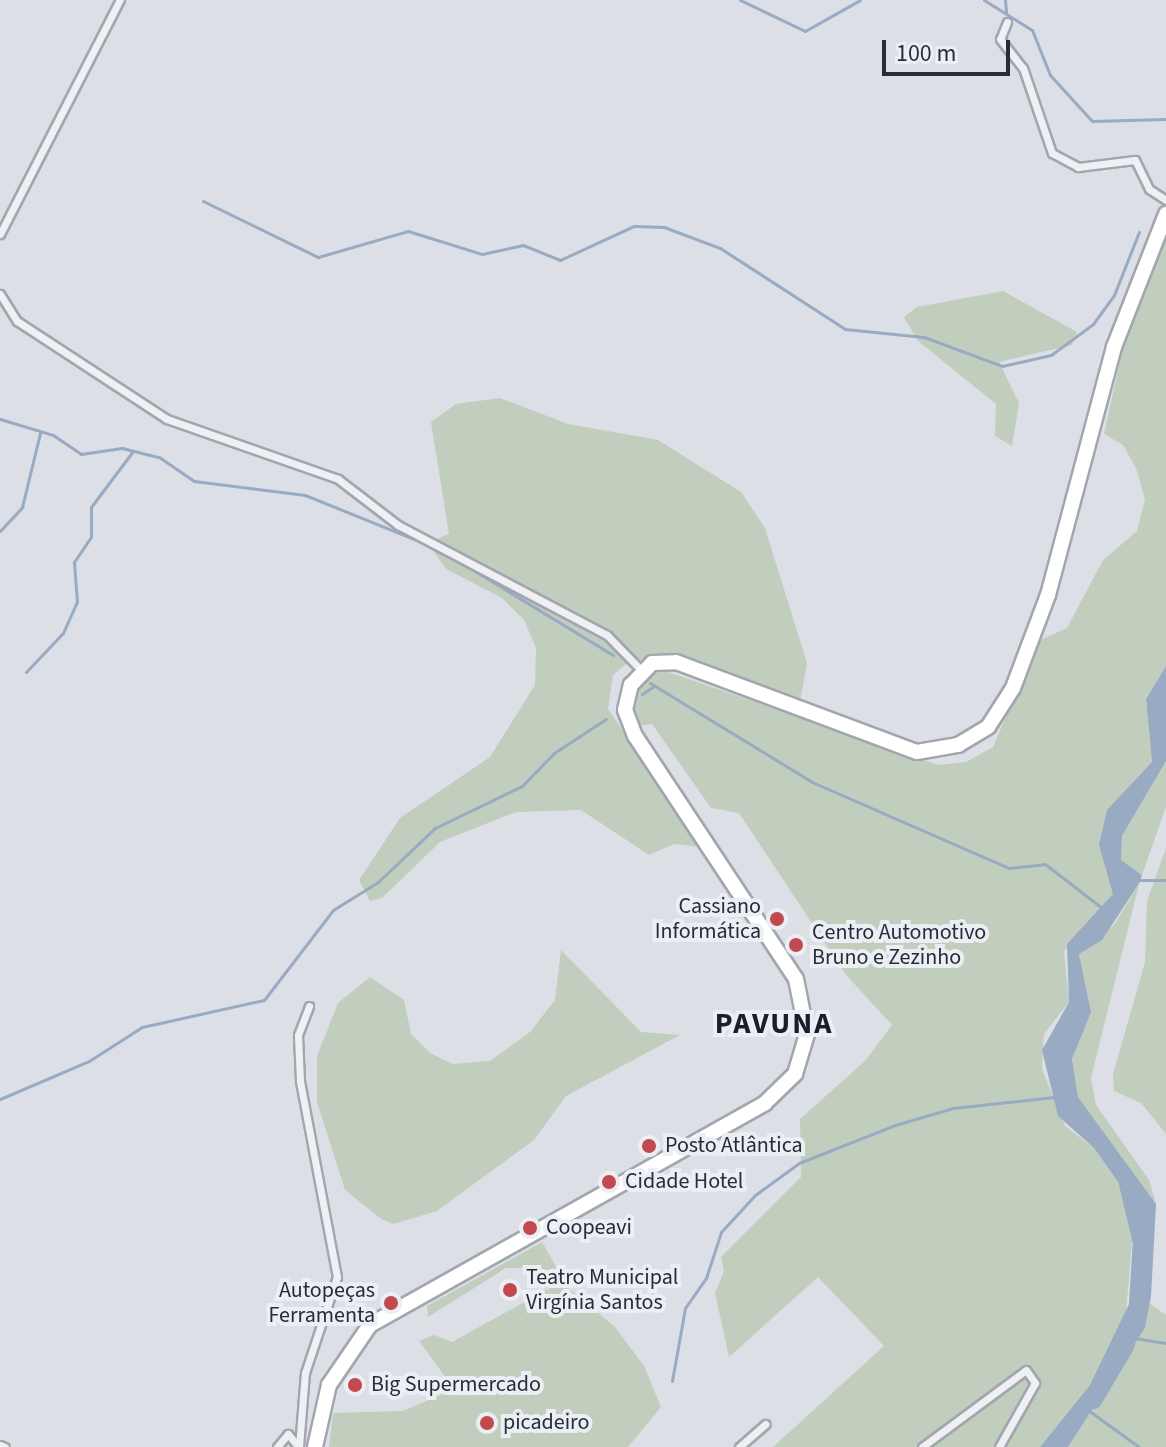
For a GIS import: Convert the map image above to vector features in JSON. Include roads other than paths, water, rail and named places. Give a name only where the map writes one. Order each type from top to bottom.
[{"type":"highway","points":[[315,1447],[329,1385],[370,1325],[765,1103],[804,1054],[807,1016],[790,966],[627,720],[626,697],[641,670],[676,662],[909,750],[947,749],[988,727],[1013,688],[1048,595],[1114,347],[1166,214]]},
{"type":"street","points":[[0,234],[120,0]]},
{"type":"street","points":[[1007,22],[1000,39],[1023,68],[1052,153],[1078,167],[1135,160],[1149,189],[1166,200]]},
{"type":"street","points":[[0,294],[17,321],[167,419],[338,479],[398,525],[607,635],[641,670]]},
{"type":"street","points":[[298,1447],[305,1373],[337,1277],[300,1081],[298,1035],[309,1006]]},
{"type":"street","points":[[922,1447],[1026,1370],[1035,1383],[999,1447]]},
{"type":"street","points":[[739,1447],[765,1424]]},
{"type":"street","points":[[277,1447],[288,1434],[298,1447]]},
{"type":"water","points":[[1166,666],[1166,761],[1122,836],[1121,860],[1142,875],[1102,940],[1079,954],[1091,1012],[1072,1059],[1078,1097],[1156,1204],[1151,1296],[1145,1328],[1068,1447],[1040,1447],[1090,1385],[1129,1304],[1135,1206],[1094,1148],[1058,1116],[1042,1050],[1069,1002],[1067,944],[1113,894],[1099,845],[1107,810],[1152,762],[1146,699]]},
{"type":"waterway","points":[[740,0],[805,31],[860,0]]},
{"type":"waterway","points":[[984,0],[1032,30],[1050,75],[1092,121],[1166,119]]},
{"type":"waterway","points":[[1005,0],[1006,12]]},
{"type":"waterway","points":[[203,201],[318,257],[408,231],[482,254],[523,245],[560,260],[634,226],[664,227],[720,248],[845,329],[924,337],[1002,366],[1051,355],[1093,324],[1114,295],[1139,232]]},
{"type":"waterway","points":[[0,419],[53,435],[81,454],[122,448],[159,457],[194,481],[305,495],[436,548]]},
{"type":"waterway","points":[[0,531],[22,507],[40,433]]},
{"type":"waterway","points":[[26,672],[63,633],[77,602],[74,562],[91,537],[91,507],[133,451]]},
{"type":"waterway","points":[[460,562],[613,655]]},
{"type":"waterway","points":[[650,683],[812,782],[1009,868],[1045,864],[1102,908]]},
{"type":"waterway","points":[[642,694],[654,686]]},
{"type":"waterway","points":[[0,1099],[89,1061],[142,1027],[264,1000],[333,910],[378,882],[435,828],[522,786],[554,753],[606,719]]},
{"type":"waterway","points":[[1139,880],[1166,880]]},
{"type":"waterway","points":[[672,1381],[685,1308],[706,1278],[721,1232],[755,1195],[799,1163],[895,1125],[953,1108],[1054,1097]]},
{"type":"waterway","points":[[1127,1184],[1140,1239]]},
{"type":"waterway","points":[[1134,1338],[1166,1343]]},
{"type":"waterway","points":[[1094,1401],[1127,1345]]},
{"type":"waterway","points":[[1088,1410],[1139,1447]]},
{"type":"place","name":"Cassiano Informática","points":[[777,919]]},
{"type":"place","name":"Centro Automotivo Bruno e Zezinho","points":[[796,945]]},
{"type":"place","name":"Posto Atlântica","points":[[649,1146]]},
{"type":"place","name":"Cidade Hotel","points":[[609,1182]]},
{"type":"place","name":"Coopeavi","points":[[530,1228]]},
{"type":"place","name":"Teatro Municipal Virgínia Santos","points":[[510,1290]]},
{"type":"place","name":"Autopeças Ferramenta","points":[[391,1303]]},
{"type":"place","name":"Big Supermercado","points":[[355,1385]]},
{"type":"place","name":"picadeiro","points":[[487,1423]]},
{"type":"district","name":"PAVUNA","points":[[774,1024]]}]
